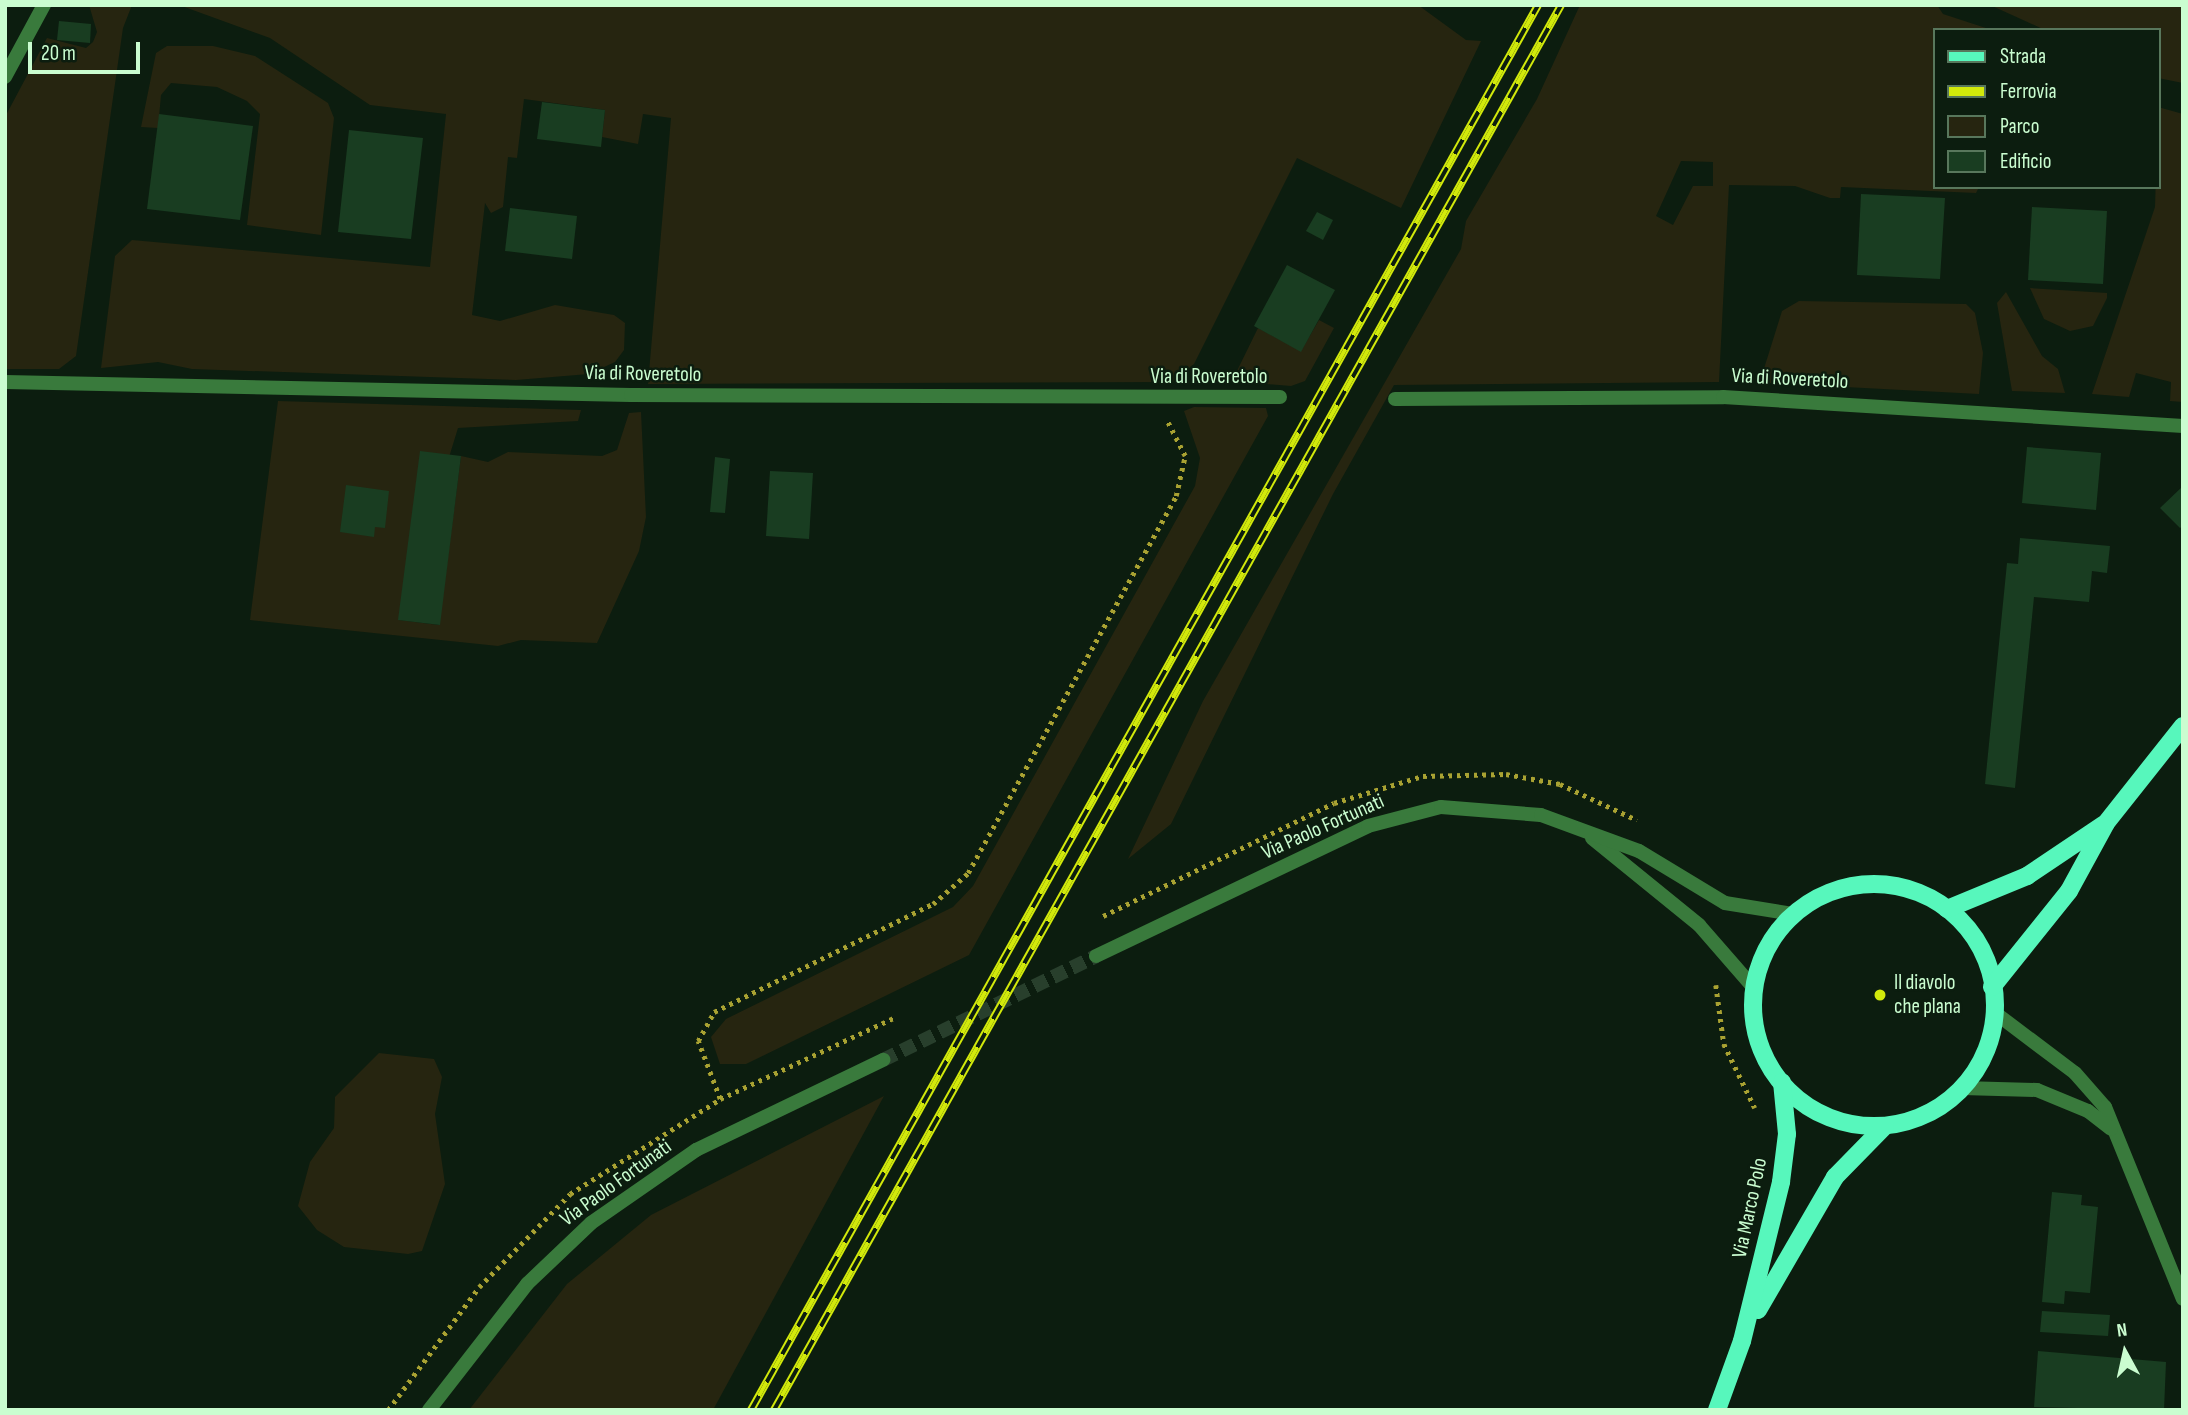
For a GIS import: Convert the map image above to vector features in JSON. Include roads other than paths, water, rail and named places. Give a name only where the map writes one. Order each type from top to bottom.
[{"type":"main road","points":[[1992,987],[2069,891],[2106,823],[2183,726]]},
{"type":"main road","points":[[1947,909],[2027,876],[2106,823]]},
{"type":"main road","points":[[1864,884],[1909,889],[1947,909],[1974,938],[1992,987],[1994,1012],[1987,1046],[1962,1088],[1932,1110],[1885,1126],[1825,1115],[1782,1082],[1758,1037],[1754,988],[1769,942],[1794,914],[1833,891],[1864,884]]},
{"type":"main road","name":"Via Marco Polo","points":[[1717,1410],[1742,1341],[1783,1169],[1782,1082]]},
{"type":"main road","name":"Via Marco Polo","points":[[1742,1341],[1835,1177],[1885,1126]]},
{"type":"street","points":[[5,77],[44,5]]},
{"type":"street","name":"Via di Roveretolo","points":[[5,382],[631,396],[1280,397]]},
{"type":"street","name":"Via di Roveretolo","points":[[1395,400],[1723,397],[2183,426]]},
{"type":"street","name":"Via Paolo Fortunati","points":[[1096,956],[1394,817],[1482,806],[1580,829],[1639,851],[1725,903],[1794,914]]},
{"type":"street","name":"Via Paolo Fortunati","points":[[1580,829],[1690,916],[1754,988]]},
{"type":"street","points":[[1994,1012],[2095,1092],[2183,1299]]},
{"type":"street","name":"Via Paolo Fortunati","points":[[429,1410],[527,1284],[591,1223],[696,1150],[883,1060]]},
{"type":"street","points":[[1962,1088],[2037,1090],[2088,1111],[2114,1132]]},
{"type":"tunnel","points":[[883,1060],[1096,956]]},
{"type":"railway","points":[[751,1410],[1538,5]]},
{"type":"railway","points":[[774,1410],[1561,5]]},
{"type":"place","name":"Il diavolo che plana","points":[[1880,995]]}]
